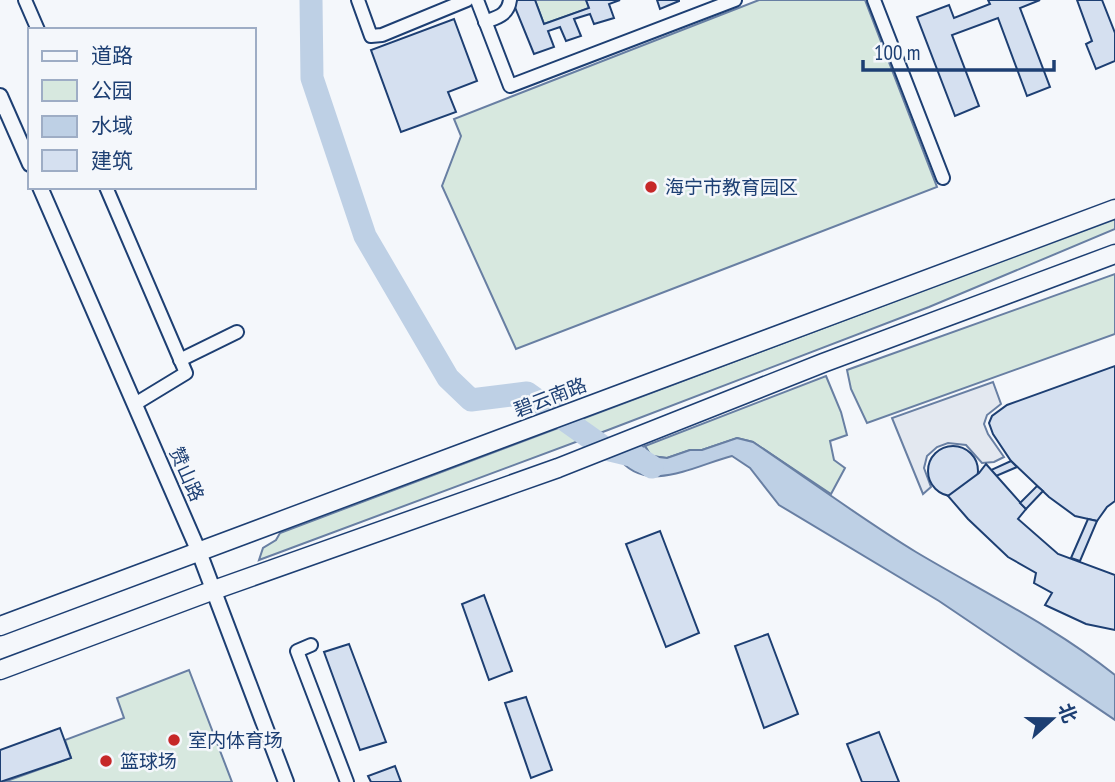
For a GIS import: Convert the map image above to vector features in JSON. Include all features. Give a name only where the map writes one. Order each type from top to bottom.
[{"type":"main road","name":"碧云南路","points":[[0,626],[1115,209]]},
{"type":"main road","points":[[0,670],[214,590],[558,468],[823,363],[1115,254]]},
{"type":"street","points":[[25,0],[37,28]]},
{"type":"street","points":[[358,0],[371,36],[383,35],[467,0]]},
{"type":"street","points":[[477,0],[510,86],[735,0]]},
{"type":"street","points":[[485,22],[504,14],[509,8],[510,0]]},
{"type":"street","points":[[874,0],[943,178]]},
{"type":"street","points":[[0,96],[28,159]]},
{"type":"street","name":"赞山路","points":[[41,189],[200,552],[286,782]]},
{"type":"street","points":[[107,189],[186,373],[135,404]]},
{"type":"street","points":[[180,360],[237,332]]},
{"type":"street","points":[[310,645],[297,651],[347,782]]},
{"type":"green space","points":[[535,0],[586,0],[589,8],[544,24]]},
{"type":"green space","points":[[759,0],[865,0],[937,187],[516,349],[442,186],[461,136],[454,119]]},
{"type":"green space","points":[[1115,218],[1115,229],[929,307],[259,560],[263,548],[276,540],[280,533]]},
{"type":"green space","points":[[1115,274],[1115,334],[867,423],[851,389],[847,370]]},
{"type":"green space","points":[[826,376],[847,435],[830,441],[834,460],[845,468],[831,494],[753,442],[737,438],[667,458],[651,456],[645,446]]},
{"type":"green space","name":"室内体育场","points":[[189,670],[232,782],[4,782],[71,758],[65,740],[124,718],[117,698]]},
{"type":"shaded area","points":[[993,382],[1001,404],[987,415],[984,424],[1004,457],[994,462],[982,463],[966,445],[948,443],[937,447],[927,456],[924,468],[931,487],[923,494],[892,418]]},
{"type":"water","points":[[737,438],[753,442],[895,539],[1043,625],[1092,657],[1115,675],[1115,720],[939,601],[779,505],[750,468],[732,456],[672,475],[656,476],[642,475],[629,469],[618,457],[645,446],[651,456],[667,458]]},
{"type":"building","points":[[512,0],[535,0],[544,24],[589,8],[586,0],[620,0],[609,4],[614,18],[594,24],[590,14],[574,19],[581,36],[566,41],[560,27],[548,31],[554,47],[534,54]]},
{"type":"building","points":[[657,0],[679,0],[679,1],[660,9]]},
{"type":"building","points":[[988,0],[1040,0],[1020,8],[1050,87],[1027,96],[998,18],[952,35],[979,106],[955,116],[917,17],[949,5],[954,18],[990,4]]},
{"type":"building","points":[[1077,0],[1102,0],[1115,33],[1115,61],[1096,69],[1086,44],[1092,41]]},
{"type":"building","points":[[454,19],[477,81],[448,92],[456,112],[401,132],[371,50]]},
{"type":"building","points":[[1115,366],[1115,501],[1097,521],[1075,516],[1049,497],[1011,461],[989,423],[992,416],[1007,405]]},
{"type":"building","points":[[953,446],[971,453],[978,471],[971,489],[953,496],[935,489],[928,471],[935,453]]},
{"type":"building","points":[[1011,461],[1017,467],[996,476],[991,470]]},
{"type":"building","points":[[986,464],[1026,509],[1018,519],[1058,554],[1115,575],[1115,630],[1086,624],[1045,605],[1052,593],[1034,583],[1036,573],[1008,557],[948,496],[979,473]]},
{"type":"building","points":[[1037,486],[1043,491],[1026,509],[1020,503]]},
{"type":"building","points":[[1088,519],[1097,521],[1080,561],[1071,558]]},
{"type":"building","points":[[660,531],[699,633],[666,647],[626,544]]},
{"type":"building","points":[[484,595],[512,671],[489,680],[462,604]]},
{"type":"building","points":[[768,634],[798,714],[764,728],[735,646]]},
{"type":"building","points":[[349,644],[386,742],[360,750],[324,652]]},
{"type":"building","points":[[526,697],[552,770],[531,778],[505,703]]},
{"type":"building","points":[[60,728],[71,758],[0,782],[0,750]]},
{"type":"building","points":[[879,732],[899,782],[862,782],[847,744]]},
{"type":"building","points":[[395,766],[401,782],[371,782],[368,776]]},
{"type":"waterway","points":[[311,0],[312,78],[365,236],[448,378],[471,400],[527,393],[606,449],[635,456],[652,467]]},
{"type":"place","name":"海宁市教育园区","points":[[651,187]]},
{"type":"place","name":"室内体育场","points":[[174,740]]},
{"type":"place","name":"篮球场","points":[[106,761]]}]
